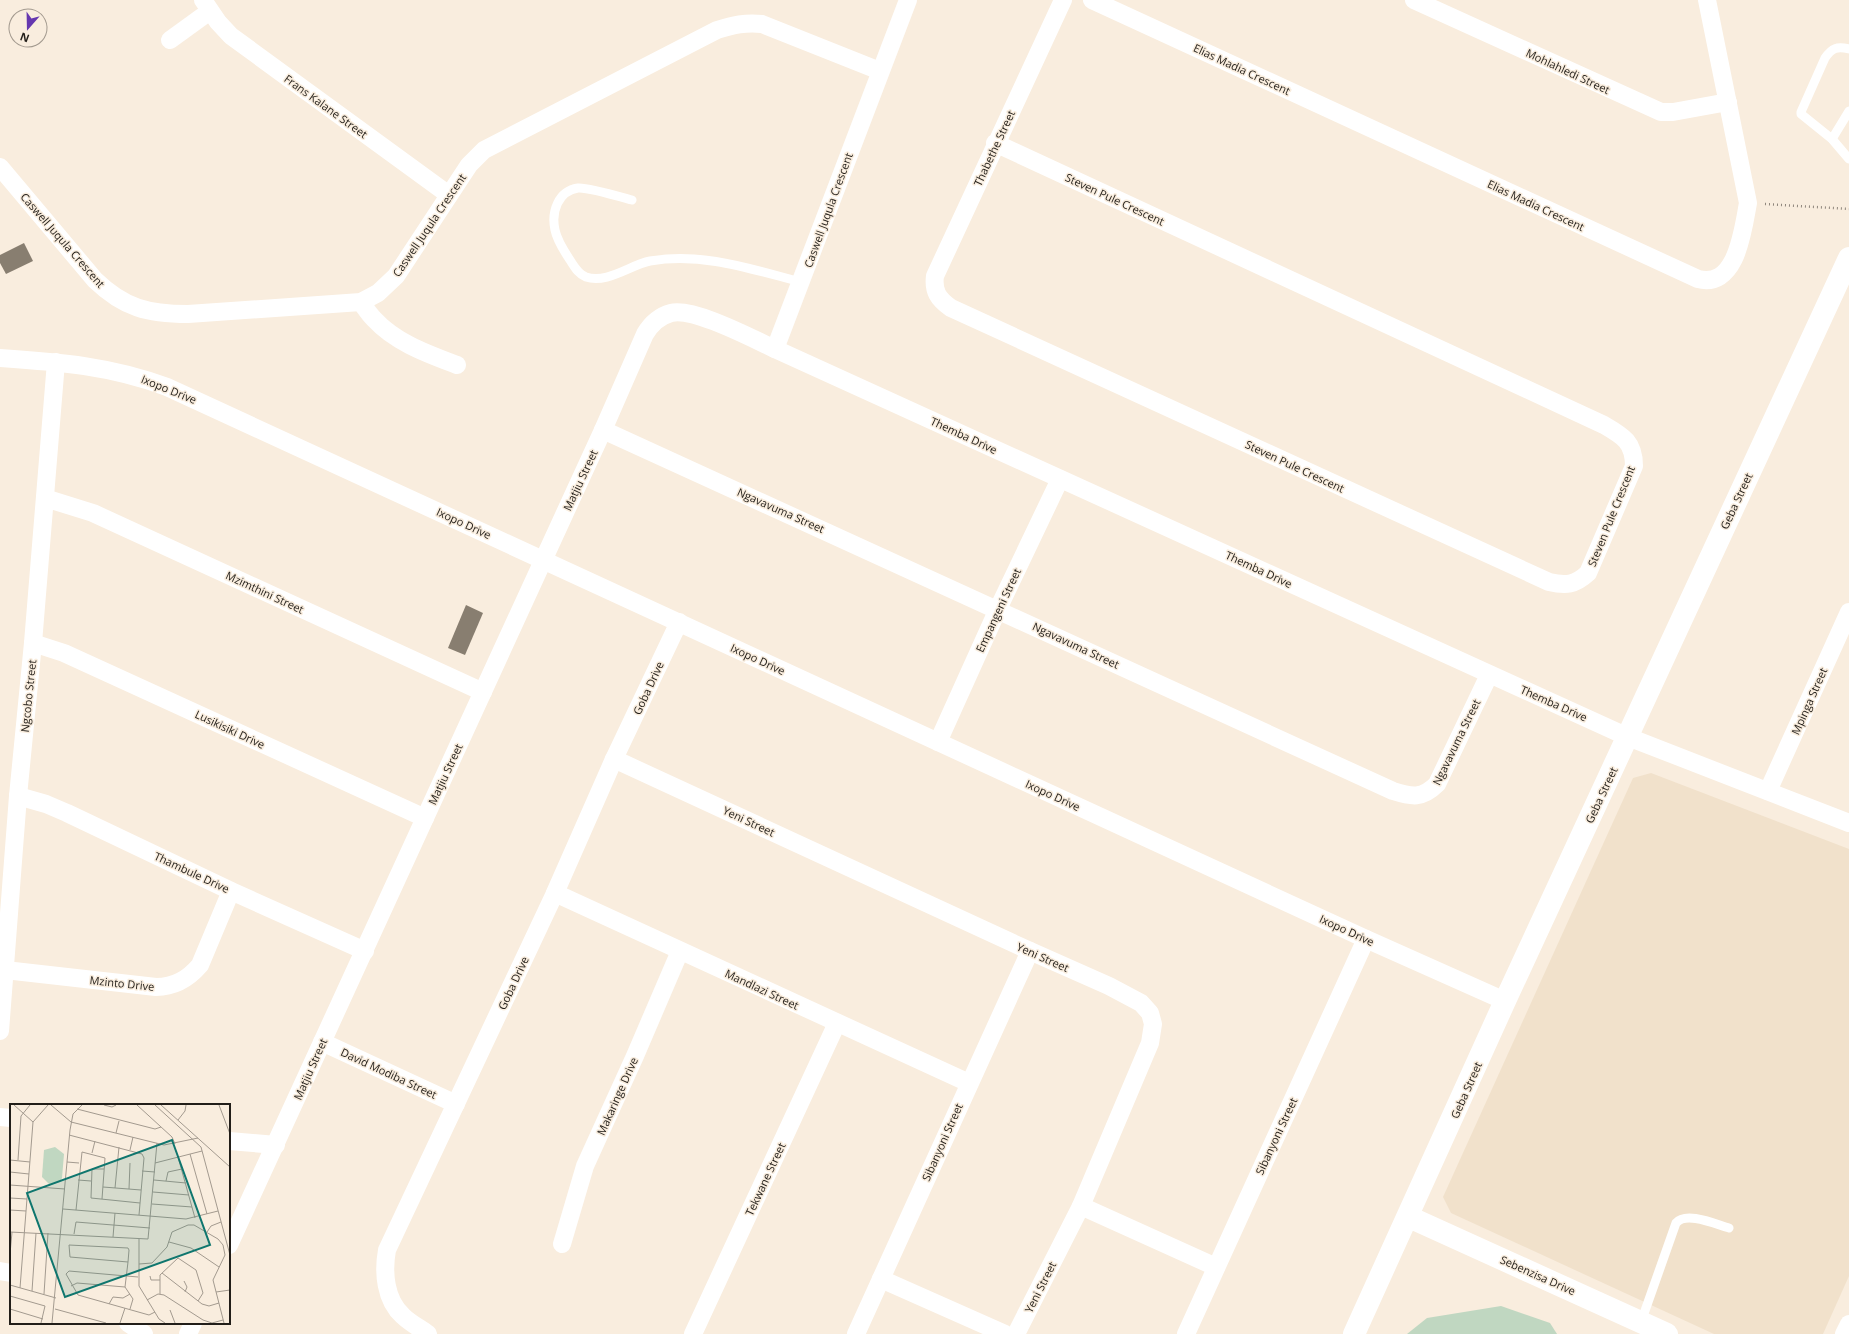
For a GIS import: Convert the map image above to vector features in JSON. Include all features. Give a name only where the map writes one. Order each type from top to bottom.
[{"type":"street","name":"Caswell Juqula Crescent","points":[[775,348],[908,0]]},
{"type":"street","name":"Thabethe Street","points":[[938,297],[934,285],[935,276],[995,143],[1063,0]]},
{"type":"street","name":"Elias Madia Crescent","points":[[1092,0],[1698,279],[1706,281],[1719,278],[1731,265],[1742,233],[1748,203],[1707,0]]},
{"type":"street","name":"Mohlahledi Street","points":[[1414,0],[1661,112],[1673,112],[1728,102]]},
{"type":"street","name":"Frans Kalane Street","points":[[170,40],[207,5],[231,36],[247,49],[449,195]]},
{"type":"street","name":"Caswell Juqula Crescent","points":[[0,167],[95,280],[108,293],[126,304],[144,311],[164,314],[188,314],[361,302],[378,293],[396,276],[408,260],[469,165],[490,147],[678,49],[730,26],[748,22],[762,24],[880,71]]},
{"type":"street","name":"Steven Pule Crescent","points":[[938,297],[950,308],[965,315],[1563,586],[1571,585],[1580,581],[1588,574],[1634,466],[1633,453],[1626,439],[1604,425],[995,143]]},
{"type":"street","name":"Geba Street","points":[[1354,1334],[1409,1217],[1505,1002],[1849,258]]},
{"type":"street","points":[[361,302],[374,319],[394,336],[420,351],[457,365]]},
{"type":"street","name":"Themba Drive","points":[[671,313],[691,313],[775,348],[1489,675],[1628,737],[1849,823]]},
{"type":"street","name":"Matjiu Street","points":[[230,1243],[603,430],[645,334],[653,323],[671,313]]},
{"type":"street","name":"Ixopo Drive","points":[[0,358],[56,362],[123,372],[167,387],[1505,1002]]},
{"type":"street","name":"Ngcobo Street","points":[[0,1031],[18,796],[33,643],[56,362]]},
{"type":"street","name":"Ngavavuma Street","points":[[603,430],[998,609],[1393,791],[1411,796],[1430,791],[1437,784],[1489,675]]},
{"type":"street","name":"Empangeni Street","points":[[938,742],[998,609],[1060,479]]},
{"type":"street","name":"Mzimthini Street","points":[[45,498],[68,504],[99,516],[483,692]]},
{"type":"street","name":"Mpinga Street","points":[[1768,791],[1849,612]]},
{"type":"street","name":"Goba Drive","points":[[428,1334],[402,1316],[392,1302],[386,1284],[384,1266],[388,1250],[554,894],[614,759],[679,622]]},
{"type":"street","name":"Lusikisiki Drive","points":[[33,643],[64,653],[425,818]]},
{"type":"street","name":"Yeni Street","points":[[614,759],[1109,986],[1141,1003],[1150,1013],[1153,1024],[1150,1043],[1081,1206],[1016,1334]]},
{"type":"street","name":"Thambule Drive","points":[[18,796],[46,804],[68,813],[231,891],[365,951]]},
{"type":"street","name":"Mzinto Drive","points":[[5,970],[156,987],[166,987],[176,984],[193,973],[200,965],[231,891]]},
{"type":"street","name":"Mandlazi Street","points":[[554,894],[969,1083]]},
{"type":"street","name":"Sibanyoni Street","points":[[1186,1334],[1366,939]]},
{"type":"street","name":"Makaringe Drive","points":[[562,1244],[585,1166],[635,1056],[680,951]]},
{"type":"street","name":"Sibanyoni Street","points":[[856,1334],[1030,951]]},
{"type":"street","name":"Tekwane Street","points":[[693,1334],[837,1023]]},
{"type":"street","name":"David Modiba Street","points":[[322,1042],[456,1104]]},
{"type":"street","points":[[0,1117],[10,1118]]},
{"type":"street","points":[[230,1140],[276,1145]]},
{"type":"street","points":[[1081,1206],[1216,1267]]},
{"type":"street","name":"Sebenzisa Drive","points":[[1409,1217],[1667,1334]]},
{"type":"street","points":[[0,1271],[10,1273]]},
{"type":"street","points":[[881,1279],[1005,1334]]},
{"type":"street","points":[[129,1324],[144,1334]]},
{"type":"street","points":[[188,1334],[193,1324]]},
{"type":"street","points":[[1844,1334],[1849,1324]]},
{"type":"lane","points":[[1849,49],[1840,47],[1830,52],[1825,58],[1801,112],[1832,139],[1849,159]]},
{"type":"lane","points":[[1832,139],[1849,111]]},
{"type":"lane","points":[[632,200],[579,188],[568,191],[559,199],[555,209],[555,230],[563,250],[576,270],[585,277],[600,278],[648,262],[665,259],[708,259],[801,282]]},
{"type":"lane","points":[[1641,1322],[1678,1220],[1689,1217],[1729,1228]]},
{"type":"path","points":[[1748,203],[1849,209]]},
{"type":"shaded area","points":[[1651,773],[1849,849],[1849,1276],[1823,1334],[1714,1334],[1451,1213],[1443,1197],[1633,778]]},
{"type":"green space","points":[[1501,1306],[1550,1323],[1557,1334],[1407,1334],[1427,1318]]},
{"type":"building","points":[[24,243],[33,261],[6,274],[0,263],[0,255]]},
{"type":"building","points":[[466,605],[483,613],[465,655],[448,648]]}]
